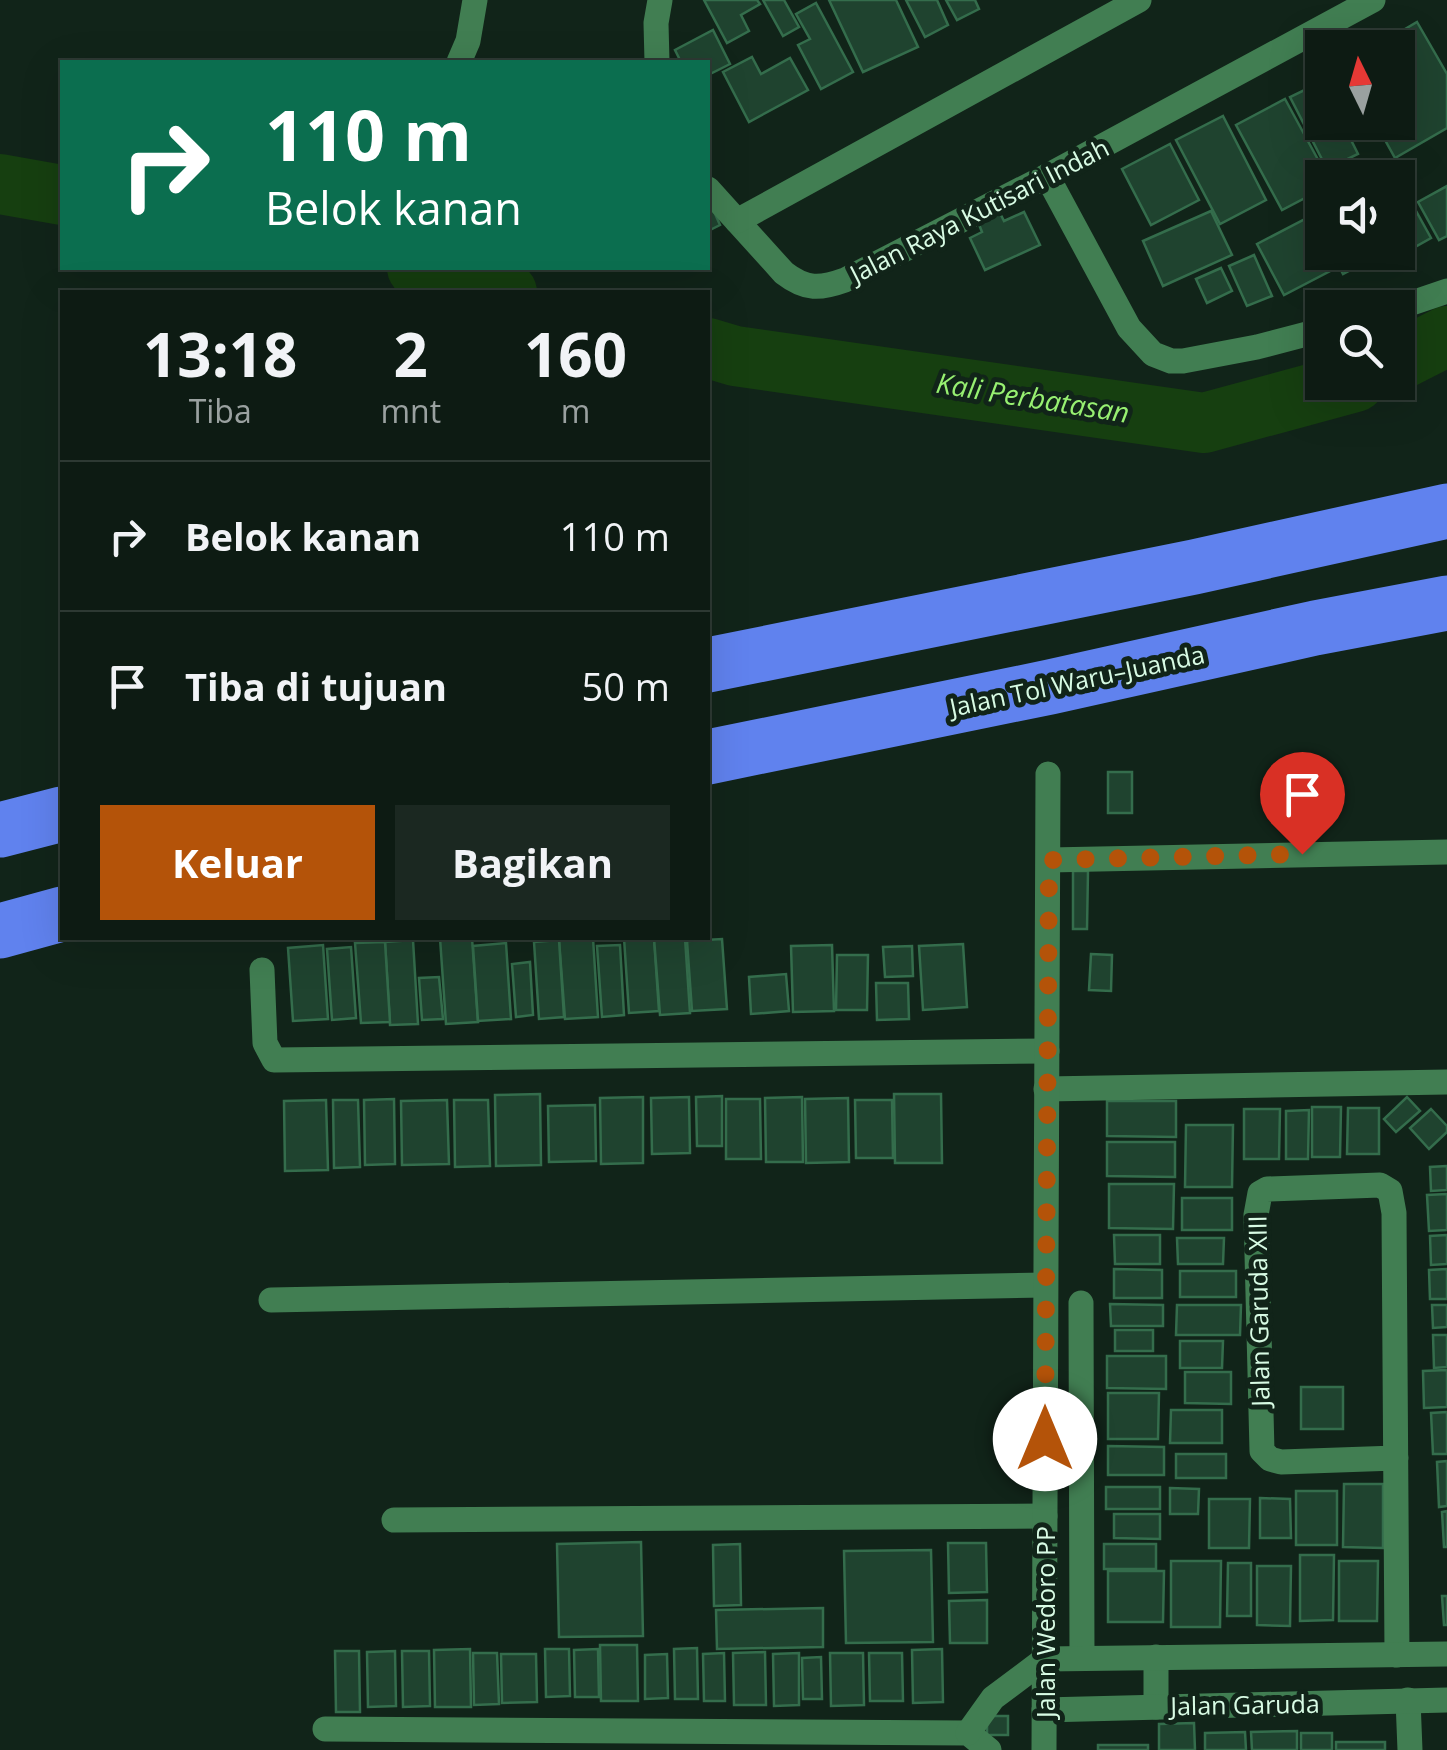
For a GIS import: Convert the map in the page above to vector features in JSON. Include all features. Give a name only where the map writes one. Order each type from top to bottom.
[{"type":"highway","points":[[710,665],[1194,567],[1447,511]]},
{"type":"highway","name":"Jalan Tol Waru–Juanda","points":[[710,757],[1447,603]]},
{"type":"highway","points":[[0,830],[60,815]]},
{"type":"highway","points":[[0,932],[60,915]]},
{"type":"street","points":[[460,60],[468,41],[475,0]]},
{"type":"street","points":[[657,60],[660,0]]},
{"type":"street","points":[[737,221],[1140,0]]},
{"type":"street","name":"Jalan Raya Kutisari Indah","points":[[710,191],[784,273],[798,284],[824,288],[1047,176],[1373,0]]},
{"type":"street","points":[[1047,176],[1129,328],[1153,354],[1182,361],[1305,335]]},
{"type":"street","points":[[1415,302],[1447,291]]},
{"type":"street","name":"Jalan Wedoro PP","points":[[1044,1750],[1048,774]]},
{"type":"street","points":[[1049,860],[1447,852]]},
{"type":"street","points":[[262,970],[265,1043],[274,1060],[1047,1051]]},
{"type":"street","points":[[1046,1089],[1447,1082]]},
{"type":"street","name":"Jalan Garuda XIII","points":[[1396,1458],[1280,1462],[1264,1456],[1256,1216],[1260,1193],[1267,1188],[1380,1185],[1390,1191],[1394,1214],[1396,1458],[1396,1655]]},
{"type":"street","points":[[271,1300],[1046,1285]]},
{"type":"street","points":[[1081,1303],[1082,1657]]},
{"type":"street","points":[[394,1520],[1045,1516]]},
{"type":"street","name":"Jalan Garuda","points":[[1044,1658],[1447,1654]]},
{"type":"street","points":[[1156,1657],[1156,1706]]},
{"type":"street","points":[[968,1733],[992,1698],[1044,1658]]},
{"type":"street","points":[[1408,1700],[1410,1750]]},
{"type":"street","name":"Jalan Garuda","points":[[1044,1710],[1447,1700]]},
{"type":"street","points":[[325,1729],[968,1733],[989,1750]]},
{"type":"building","points":[[704,0],[757,0],[760,4],[741,15],[749,31],[727,43]]},
{"type":"building","points":[[763,0],[784,0],[799,27],[783,36]]},
{"type":"building","points":[[829,0],[896,0],[918,47],[863,72]]},
{"type":"building","points":[[906,0],[937,0],[948,25],[925,37]]},
{"type":"building","points":[[946,0],[975,0],[979,9],[957,20]]},
{"type":"building","points":[[816,3],[853,72],[821,89],[798,45],[810,39],[796,14]]},
{"type":"building","points":[[1417,22],[1447,74],[1447,128],[1395,158],[1385,140],[1415,140],[1415,30],[1403,30]]},
{"type":"building","points":[[713,30],[730,64],[710,74],[710,60],[680,60],[675,50]]},
{"type":"building","points":[[752,57],[761,74],[790,58],[808,90],[749,122],[723,72]]},
{"type":"building","points":[[1305,90],[1305,126],[1290,97]]},
{"type":"building","points":[[1285,99],[1318,160],[1305,160],[1305,198],[1282,210],[1236,125]]},
{"type":"building","points":[[1223,116],[1266,200],[1220,224],[1176,140]]},
{"type":"building","points":[[1312,140],[1351,140],[1358,154],[1346,160],[1322,160]]},
{"type":"building","points":[[1170,144],[1199,200],[1151,225],[1122,169]]},
{"type":"building","points":[[1447,186],[1447,236],[1439,240],[1418,202]]},
{"type":"building","points":[[997,207],[1004,221],[1024,212],[1040,245],[985,270],[970,238],[982,232],[976,217]]},
{"type":"building","points":[[710,208],[720,225],[710,230]]},
{"type":"building","points":[[1415,209],[1431,238],[1415,247]]},
{"type":"building","points":[[1211,211],[1232,255],[1163,286],[1143,241]]},
{"type":"building","points":[[1305,219],[1305,270],[1332,270],[1284,295],[1257,244]]},
{"type":"building","points":[[1254,255],[1272,296],[1247,306],[1229,266]]},
{"type":"building","points":[[1221,268],[1232,291],[1207,303],[1196,279]]},
{"type":"building","points":[[1108,772],[1132,772],[1132,813],[1108,813]]},
{"type":"building","points":[[1073,871],[1088,871],[1087,929],[1073,929]]},
{"type":"building","points":[[722,939],[727,1009],[692,1011],[687,941]]},
{"type":"building","points":[[413,940],[418,1024],[390,1025],[385,942]]},
{"type":"building","points":[[440,940],[472,940],[478,1022],[446,1024]]},
{"type":"building","points":[[559,940],[593,940],[598,1017],[565,1019]]},
{"type":"building","points":[[559,940],[564,1017],[539,1019],[534,942]]},
{"type":"building","points":[[624,940],[654,940],[659,1011],[629,1013]]},
{"type":"building","points":[[654,940],[685,940],[690,1013],[660,1015]]},
{"type":"building","points":[[385,942],[390,1022],[361,1023],[355,943]]},
{"type":"building","points":[[506,943],[511,1019],[478,1021],[473,946]]},
{"type":"building","points":[[963,944],[967,1007],[923,1010],[919,946]]},
{"type":"building","points":[[323,945],[328,1019],[293,1021],[288,948]]},
{"type":"building","points":[[620,945],[624,1015],[602,1017],[597,946]]},
{"type":"building","points":[[832,945],[834,1011],[793,1012],[791,946]]},
{"type":"building","points":[[912,946],[913,976],[885,977],[883,947]]},
{"type":"building","points":[[351,947],[356,1018],[332,1020],[327,949]]},
{"type":"building","points":[[1091,954],[1112,955],[1111,991],[1089,990]]},
{"type":"building","points":[[837,955],[868,955],[867,1010],[836,1010]]},
{"type":"building","points":[[530,962],[533,1015],[516,1017],[512,964]]},
{"type":"building","points":[[786,974],[789,1011],[751,1014],[749,977]]},
{"type":"building","points":[[439,977],[443,1019],[422,1020],[419,978]]},
{"type":"building","points":[[876,983],[908,983],[909,1019],[877,1020]]},
{"type":"building","points":[[540,1094],[541,1165],[496,1166],[495,1095]]},
{"type":"building","points":[[894,1094],[941,1094],[942,1163],[895,1163]]},
{"type":"building","points":[[722,1096],[722,1146],[697,1146],[696,1097]]},
{"type":"building","points":[[643,1097],[643,1163],[601,1164],[600,1098]]},
{"type":"building","points":[[689,1097],[690,1153],[652,1154],[651,1098]]},
{"type":"building","points":[[802,1097],[803,1162],[766,1162],[765,1098]]},
{"type":"building","points":[[1407,1097],[1420,1111],[1396,1132],[1384,1119]]},
{"type":"building","points":[[848,1098],[849,1162],[806,1163],[805,1099]]},
{"type":"building","points":[[394,1099],[395,1164],[365,1165],[364,1100]]},
{"type":"building","points":[[726,1099],[760,1099],[761,1159],[726,1159]]},
{"type":"building","points":[[326,1100],[328,1170],[285,1171],[284,1101]]},
{"type":"building","points":[[333,1100],[358,1100],[360,1167],[334,1168]]},
{"type":"building","points":[[447,1100],[449,1164],[402,1165],[401,1101]]},
{"type":"building","points":[[454,1100],[488,1100],[490,1166],[455,1167]]},
{"type":"building","points":[[855,1100],[892,1100],[893,1158],[856,1158]]},
{"type":"building","points":[[1107,1101],[1176,1101],[1176,1137],[1107,1136]]},
{"type":"building","points":[[595,1105],[596,1161],[549,1162],[548,1106]]},
{"type":"building","points":[[1312,1107],[1341,1107],[1340,1157],[1312,1157]]},
{"type":"building","points":[[1348,1108],[1379,1108],[1379,1154],[1347,1154]]},
{"type":"building","points":[[1244,1109],[1280,1109],[1279,1159],[1244,1159]]},
{"type":"building","points":[[1431,1109],[1447,1126],[1447,1132],[1429,1149],[1410,1128]]},
{"type":"building","points":[[1309,1110],[1308,1159],[1286,1159],[1286,1111]]},
{"type":"building","points":[[1186,1125],[1233,1125],[1232,1187],[1185,1187]]},
{"type":"building","points":[[1107,1142],[1175,1142],[1175,1177],[1107,1176]]},
{"type":"building","points":[[1447,1166],[1447,1190],[1431,1191],[1430,1167]]},
{"type":"building","points":[[1109,1184],[1174,1184],[1173,1229],[1109,1228]]},
{"type":"building","points":[[1447,1194],[1447,1230],[1429,1231],[1427,1195]]},
{"type":"building","points":[[1182,1198],[1232,1198],[1232,1230],[1182,1230]]},
{"type":"building","points":[[1114,1235],[1160,1235],[1160,1264],[1115,1264]]},
{"type":"building","points":[[1447,1235],[1447,1264],[1431,1265],[1430,1236]]},
{"type":"building","points":[[1177,1238],[1224,1238],[1223,1264],[1178,1264]]},
{"type":"building","points":[[1114,1269],[1162,1270],[1162,1298],[1114,1298]]},
{"type":"building","points":[[1447,1269],[1447,1299],[1430,1299],[1429,1270]]},
{"type":"building","points":[[1180,1271],[1236,1271],[1236,1297],[1180,1297]]},
{"type":"building","points":[[1110,1304],[1163,1305],[1163,1326],[1111,1326]]},
{"type":"building","points":[[1177,1305],[1241,1305],[1240,1335],[1176,1335]]},
{"type":"building","points":[[1432,1305],[1447,1305],[1447,1327],[1433,1328]]},
{"type":"building","points":[[1115,1330],[1153,1330],[1153,1351],[1115,1351]]},
{"type":"building","points":[[1433,1335],[1447,1335],[1447,1367],[1434,1368]]},
{"type":"building","points":[[1180,1341],[1223,1341],[1222,1368],[1180,1368]]},
{"type":"building","points":[[1107,1356],[1166,1356],[1166,1389],[1107,1388]]},
{"type":"building","points":[[1447,1370],[1447,1407],[1424,1408],[1423,1371]]},
{"type":"building","points":[[1185,1372],[1231,1372],[1231,1404],[1185,1403]]},
{"type":"building","points":[[1301,1387],[1343,1387],[1343,1429],[1301,1429]]},
{"type":"building","points":[[1108,1393],[1159,1393],[1158,1439],[1108,1439]]},
{"type":"building","points":[[1171,1410],[1222,1410],[1222,1443],[1170,1443]]},
{"type":"building","points":[[1447,1412],[1447,1454],[1433,1454],[1431,1413]]},
{"type":"building","points":[[1108,1446],[1164,1447],[1164,1475],[1108,1475]]},
{"type":"building","points":[[1176,1454],[1226,1454],[1226,1478],[1176,1478]]},
{"type":"building","points":[[1447,1461],[1447,1506],[1439,1507],[1437,1462]]},
{"type":"building","points":[[1344,1484],[1383,1484],[1383,1548],[1343,1547]]},
{"type":"building","points":[[1106,1487],[1160,1487],[1160,1509],[1106,1509]]},
{"type":"building","points":[[1170,1488],[1199,1489],[1198,1514],[1170,1514]]},
{"type":"building","points":[[1296,1491],[1337,1491],[1337,1545],[1296,1545]]},
{"type":"building","points":[[1260,1498],[1290,1499],[1291,1538],[1260,1538]]},
{"type":"building","points":[[1209,1499],[1250,1499],[1249,1548],[1209,1548]]},
{"type":"building","points":[[1447,1511],[1447,1547],[1444,1547],[1442,1512]]},
{"type":"building","points":[[1114,1514],[1160,1514],[1160,1539],[1114,1538]]},
{"type":"building","points":[[641,1542],[643,1636],[559,1637],[557,1544]]},
{"type":"building","points":[[948,1543],[986,1543],[987,1592],[949,1593]]},
{"type":"building","points":[[740,1544],[741,1605],[714,1606],[713,1545]]},
{"type":"building","points":[[1104,1544],[1156,1544],[1156,1569],[1104,1569]]},
{"type":"building","points":[[931,1550],[933,1642],[846,1643],[844,1551]]},
{"type":"building","points":[[1300,1555],[1334,1555],[1333,1620],[1300,1621]]},
{"type":"building","points":[[1171,1561],[1221,1561],[1220,1627],[1171,1627]]},
{"type":"building","points":[[1339,1561],[1378,1561],[1377,1621],[1339,1621]]},
{"type":"building","points":[[1228,1563],[1251,1563],[1251,1616],[1227,1616]]},
{"type":"building","points":[[1257,1566],[1291,1566],[1290,1626],[1257,1625]]},
{"type":"building","points":[[1108,1571],[1164,1571],[1163,1622],[1108,1622]]},
{"type":"building","points":[[1442,1596],[1447,1596],[1447,1625],[1444,1625]]},
{"type":"building","points":[[987,1600],[987,1643],[950,1643],[949,1601]]},
{"type":"building","points":[[823,1608],[823,1647],[717,1649],[716,1610]]},
{"type":"building","points":[[600,1645],[637,1645],[638,1701],[601,1701]]},
{"type":"building","points":[[697,1648],[698,1699],[675,1699],[674,1649]]},
{"type":"building","points":[[470,1649],[471,1707],[435,1707],[434,1650]]},
{"type":"building","points":[[545,1649],[569,1649],[570,1696],[546,1697]]},
{"type":"building","points":[[598,1649],[599,1697],[575,1697],[574,1650]]},
{"type":"building","points":[[942,1649],[943,1702],[913,1703],[912,1650]]},
{"type":"building","points":[[335,1651],[359,1651],[360,1712],[336,1712]]},
{"type":"building","points":[[395,1651],[396,1706],[368,1707],[367,1652]]},
{"type":"building","points":[[402,1651],[429,1651],[430,1706],[403,1707]]},
{"type":"building","points":[[765,1652],[766,1705],[734,1705],[733,1653]]},
{"type":"building","points":[[473,1653],[497,1653],[499,1704],[474,1705]]},
{"type":"building","points":[[724,1653],[725,1701],[704,1701],[703,1654]]},
{"type":"building","points":[[799,1653],[799,1705],[774,1706],[773,1654]]},
{"type":"building","points":[[830,1653],[863,1653],[864,1705],[831,1706]]},
{"type":"building","points":[[869,1653],[902,1653],[903,1701],[870,1701]]},
{"type":"building","points":[[501,1654],[536,1654],[537,1702],[502,1703]]},
{"type":"building","points":[[667,1654],[668,1698],[645,1699],[645,1655]]},
{"type":"building","points":[[821,1657],[822,1699],[803,1699],[802,1658]]},
{"type":"building","points":[[987,1716],[1008,1716],[1008,1735],[987,1735]]},
{"type":"building","points":[[1194,1723],[1195,1750],[1159,1750],[1159,1724]]},
{"type":"building","points":[[1297,1731],[1297,1750],[1252,1750],[1251,1732]]},
{"type":"building","points":[[1245,1732],[1246,1750],[1205,1750],[1205,1733]]},
{"type":"building","points":[[1301,1733],[1332,1733],[1332,1750],[1301,1750]]},
{"type":"building","points":[[1336,1742],[1385,1742],[1385,1750],[1336,1750]]},
{"type":"building","points":[[1098,1745],[1148,1745],[1148,1750],[1098,1750]]},
{"type":"waterway","name":"Kali Perbatasan","points":[[0,184],[60,195]]},
{"type":"waterway","name":"Kali Perbatasan","points":[[424,270],[500,290]]},
{"type":"waterway","name":"Kali Perbatasan","points":[[1415,352],[1447,336]]},
{"type":"waterway","name":"Kali Perbatasan","points":[[710,349],[735,356],[1204,423],[1305,396]]},
{"type":"route","points":[[1045,1439],[1049,860],[1302,854]]}]
